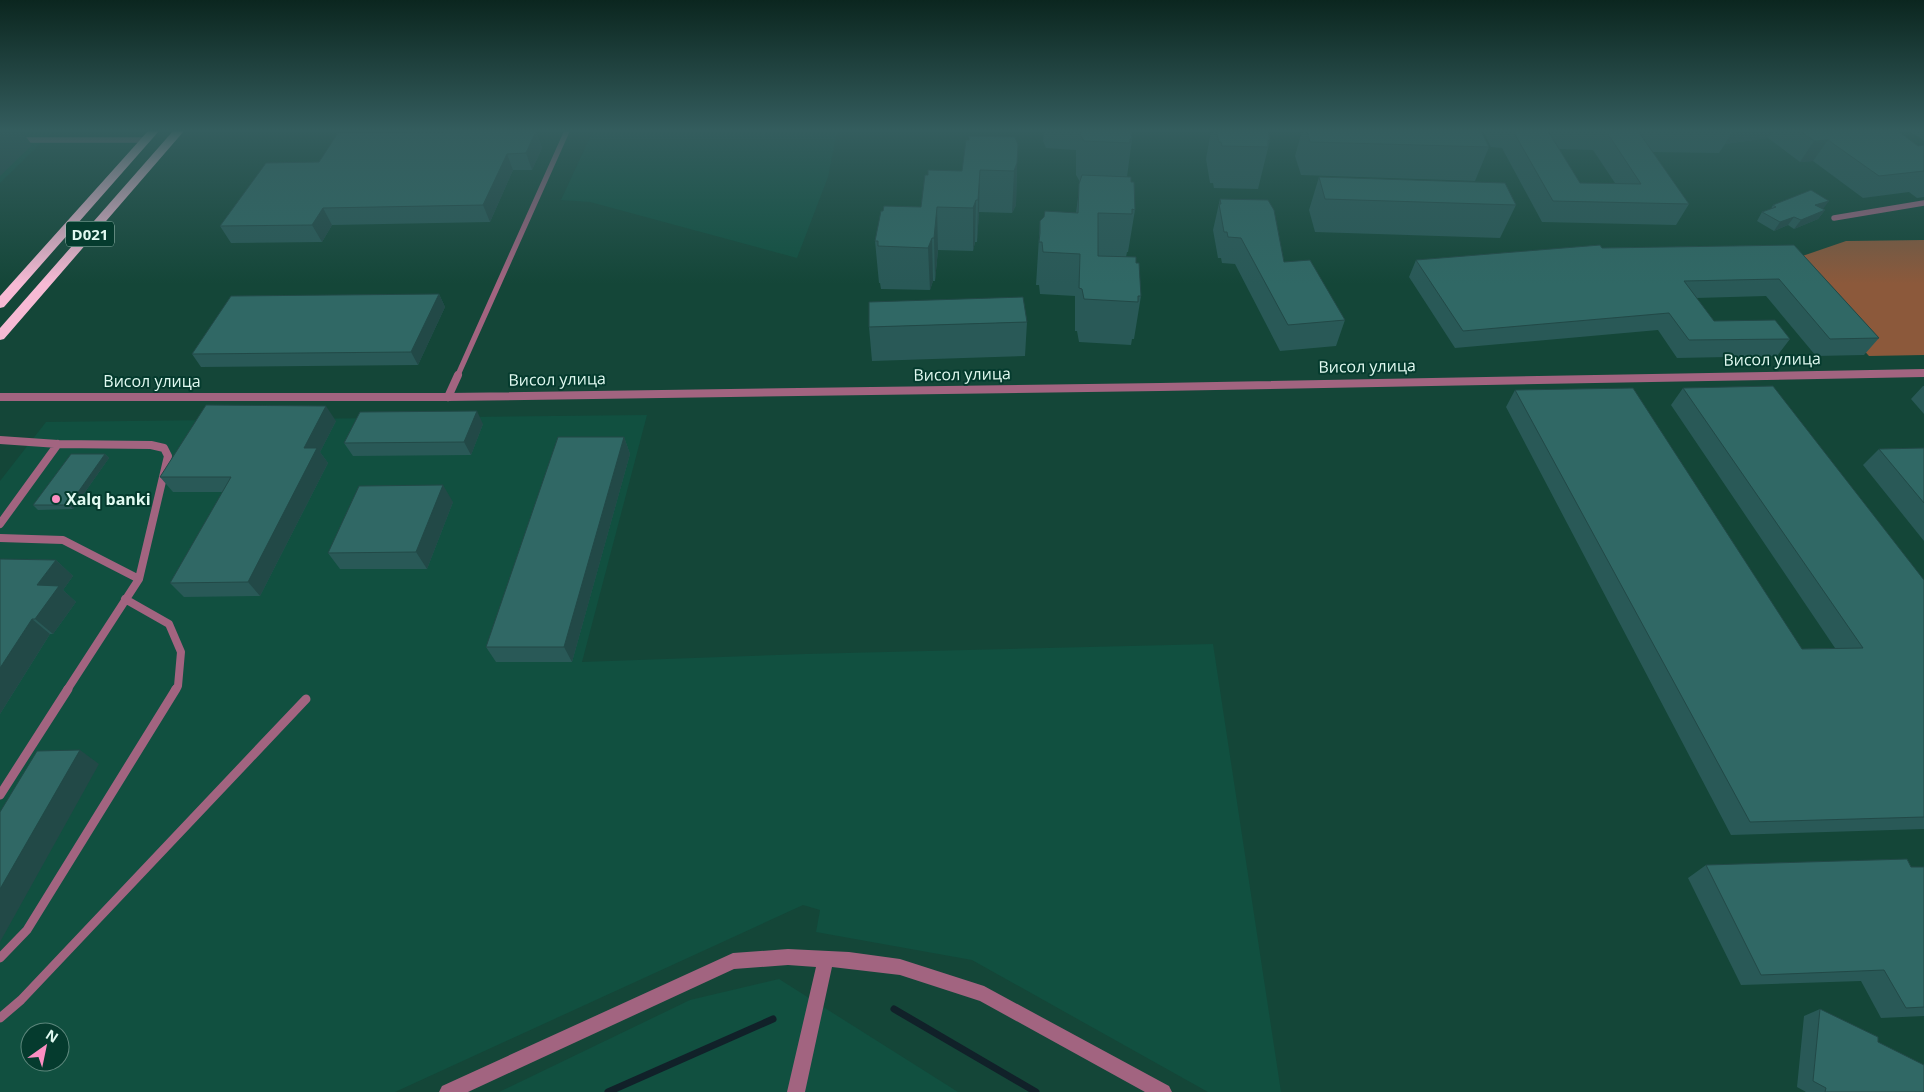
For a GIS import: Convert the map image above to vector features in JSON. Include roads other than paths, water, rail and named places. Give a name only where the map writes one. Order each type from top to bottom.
[{"type":"highway","name":"D021","points":[[0,304],[109,182]]},
{"type":"highway","name":"D021","points":[[0,336],[135,182]]},
{"type":"street","name":"Висол улица","points":[[0,397],[448,396],[1160,387],[1924,373]]},
{"type":"street","points":[[448,1092],[733,961],[788,957],[900,967],[984,994],[1163,1092]]},
{"type":"street","points":[[796,1092],[826,959]]},
{"type":"lane","points":[[448,396],[544,182]]},
{"type":"lane","points":[[1834,218],[1924,203]]},
{"type":"lane","points":[[0,440],[58,444],[151,445],[164,448],[168,456],[139,579],[0,795]]},
{"type":"lane","points":[[0,524],[58,444]]},
{"type":"lane","points":[[0,538],[63,540],[139,579]]},
{"type":"lane","points":[[0,958],[27,930],[178,686],[181,652],[169,624],[125,599]]},
{"type":"lane","points":[[0,1018],[28,993],[306,699]]},
{"type":"waterway","points":[[894,1009],[1036,1092]]},
{"type":"waterway","points":[[608,1092],[773,1019]]},
{"type":"place","name":"Xalq banki","points":[[56,499]]}]
